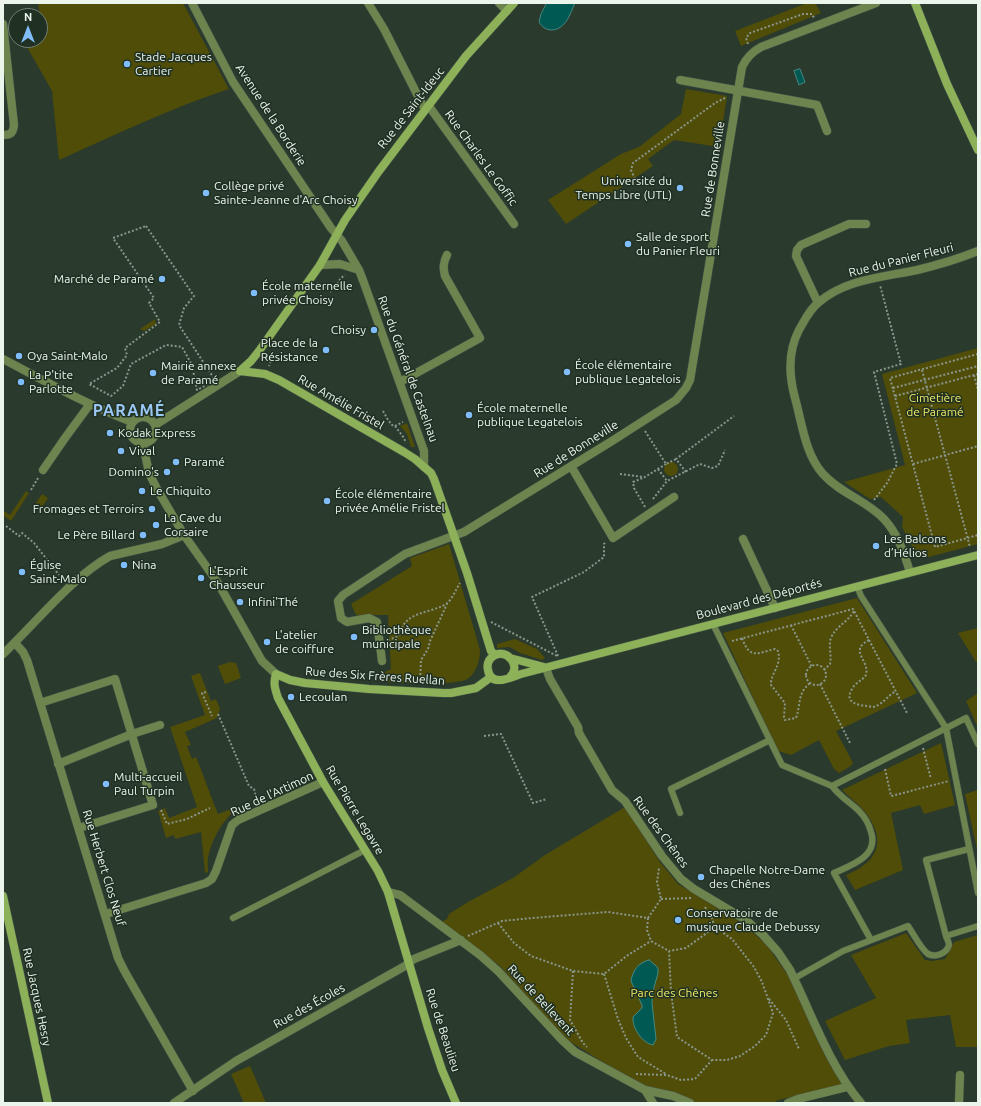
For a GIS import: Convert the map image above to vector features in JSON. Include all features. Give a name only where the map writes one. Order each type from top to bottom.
[{"type":"main road","name":"Rue de Saint-Ideuc","points":[[240,371],[259,351],[320,265],[345,220],[379,171],[466,56],[514,3]]},
{"type":"main road","points":[[915,3],[947,84],[978,150]]},
{"type":"main road","name":"Rue Amélie Fristel","points":[[240,371],[265,374],[292,388],[404,452],[424,467]]},
{"type":"main road","points":[[424,467],[434,478],[455,535],[482,617],[491,651],[494,655]]},
{"type":"main road","name":"Boulevard des Déportés","points":[[510,677],[546,668],[560,660],[713,624],[975,555]]},
{"type":"main road","points":[[504,654],[510,658],[514,662],[514,672],[510,677],[499,681],[491,677],[488,665],[489,661],[494,655],[504,654]]},
{"type":"main road","points":[[510,658],[546,668]]},
{"type":"main road","name":"Rue des Six Frères Ruellan","points":[[276,674],[290,680],[305,683],[451,693],[476,688],[491,677]]},
{"type":"main road","name":"Rue Pierre Legavre","points":[[276,674],[274,684],[278,698],[323,782],[378,871],[388,892],[409,963]]},
{"type":"main road","name":"Rue Jacques Hesry","points":[[3,896],[48,1103]]},
{"type":"main road","name":"Rue de Beaulieu","points":[[409,963],[433,1042],[456,1103]]},
{"type":"street","name":"Avenue de la Borderie","points":[[192,3],[233,82],[330,228],[337,235]]},
{"type":"street","name":"Rue Charles Le Goffic","points":[[368,3],[384,29],[423,106],[431,109],[514,224]]},
{"type":"street","points":[[499,3],[507,11]]},
{"type":"street","points":[[751,53],[761,46],[876,3]]},
{"type":"street","points":[[3,24],[14,125],[13,132],[9,135],[3,135]]},
{"type":"street","name":"Rue de Bonneville","points":[[379,642],[377,622],[369,618],[347,622],[341,618],[338,601],[343,595],[405,554],[464,532],[676,400],[686,388],[690,380],[742,67],[751,53]]},
{"type":"street","points":[[680,80],[817,105],[827,131]]},
{"type":"street","points":[[818,303],[796,256],[797,250],[801,245],[849,224],[866,224]]},
{"type":"street","name":"Rue du Général de Castelnau","points":[[337,235],[359,270],[424,451],[424,467]]},
{"type":"street","name":"Rue du Panier Fleuri","points":[[910,572],[900,543],[884,518],[830,482],[818,469],[810,453],[792,389],[790,368],[792,353],[795,339],[808,314],[818,303],[836,290],[853,284],[948,263],[978,251]]},
{"type":"street","points":[[400,382],[480,338],[445,276],[443,268],[447,255]]},
{"type":"street","points":[[320,265],[340,264],[359,270]]},
{"type":"street","points":[[3,359],[112,415],[132,422]]},
{"type":"street","points":[[155,425],[214,384],[240,371]]},
{"type":"street","points":[[44,470],[90,404]]},
{"type":"street","points":[[144,417],[149,418],[155,425],[156,433],[148,443],[143,444],[135,441],[130,434],[129,430],[132,422],[136,419],[144,417]]},
{"type":"street","name":"Rue des Six Frères Ruellan","points":[[143,444],[149,473],[157,489],[184,535],[218,583],[262,661],[276,674]]},
{"type":"street","points":[[571,466],[613,538],[674,497]]},
{"type":"street","points":[[3,654],[71,587],[103,560],[110,556],[166,543],[184,535]]},
{"type":"street","points":[[743,539],[775,608]]},
{"type":"street","points":[[379,642],[382,661]]},
{"type":"street","name":"Rue Herbert Clos Neuf","points":[[15,643],[23,652],[27,660],[58,764],[106,914],[118,958],[193,1091]]},
{"type":"street","name":"Rue des Chênes","points":[[546,668],[550,679],[578,727],[579,733],[612,790],[625,801],[662,856],[681,879],[694,889],[746,920],[763,935],[778,952],[795,978],[801,994],[847,1087],[861,1103]]},
{"type":"street","points":[[40,703],[116,679],[153,805],[79,828]]},
{"type":"street","points":[[58,764],[132,734],[160,725]]},
{"type":"street","name":"Rue de l'Artimon","points":[[106,914],[206,883],[212,879],[232,825],[238,820],[323,782]]},
{"type":"street","name":"Rue de Bellevent","points":[[388,892],[400,895],[460,940],[498,971],[575,1052],[645,1090],[673,1096],[690,1103]]},
{"type":"street","name":"Rue des Écoles","points":[[178,1102],[236,1061],[414,959],[460,940]]},
{"type":"street","points":[[959,1103],[960,1075]]},
{"type":"street","points":[[788,1103],[798,1099],[847,1087]]},
{"type":"street","points":[[645,1090],[654,1103]]},
{"type":"lane","points":[[857,586],[861,596],[946,728],[978,893]]},
{"type":"lane","points":[[713,624],[782,765],[832,786],[838,794],[858,810],[866,819],[872,835],[873,845],[869,852],[860,860],[834,873],[871,940]]},
{"type":"lane","points":[[832,786],[966,718],[978,744]]},
{"type":"lane","points":[[680,812],[671,789],[770,740]]},
{"type":"lane","points":[[795,978],[843,951],[908,926],[924,950],[928,953],[935,955],[947,949],[949,943],[926,860],[969,849]]},
{"type":"lane","points":[[233,918],[365,850]]},
{"type":"lane","points":[[946,936],[978,926]]},
{"type":"path","points":[[751,53],[746,38],[750,33],[803,14],[812,14],[817,25]]},
{"type":"path","points":[[635,179],[631,170],[633,163],[715,103],[738,91]]},
{"type":"path","points":[[146,226],[194,296],[184,308],[179,325],[214,384],[197,390],[192,365],[182,347],[166,345],[131,364],[123,386],[111,396],[89,384],[117,368],[127,355],[125,348],[160,322],[149,303],[154,298],[113,238],[146,226]]},
{"type":"path","points":[[310,278],[331,292]]},
{"type":"path","points":[[869,507],[887,483],[896,464],[874,372],[900,364],[878,278]]},
{"type":"path","points":[[259,351],[272,358],[287,355]]},
{"type":"path","points":[[978,354],[890,378],[934,547],[978,535]]},
{"type":"path","points":[[265,374],[272,358]]},
{"type":"path","points":[[893,388],[978,366]]},
{"type":"path","points":[[922,369],[968,538],[975,555]]},
{"type":"path","points":[[895,396],[978,374]]},
{"type":"path","points":[[974,375],[978,390]]},
{"type":"path","points":[[383,411],[388,420],[395,426],[404,438],[406,443],[404,452]]},
{"type":"path","points":[[725,450],[718,466],[712,468],[700,464],[667,481],[645,508],[632,482],[645,477],[676,459],[734,416]]},
{"type":"path","points":[[640,423],[666,464]]},
{"type":"path","points":[[913,464],[978,446]]},
{"type":"path","points":[[676,459],[686,472]]},
{"type":"path","points":[[658,469],[667,481]]},
{"type":"path","points":[[31,490],[44,470]]},
{"type":"path","points":[[620,474],[645,477]]},
{"type":"path","points":[[6,526],[20,536],[22,533],[34,543],[59,575]]},
{"type":"path","points":[[560,660],[532,597],[584,572],[604,557],[604,544],[613,538]]},
{"type":"path","points":[[420,692],[421,660],[428,650],[430,641],[447,604],[467,573]]},
{"type":"path","points":[[379,642],[399,636],[403,625],[412,618],[447,604]]},
{"type":"path","points":[[732,641],[853,609],[854,610]]},
{"type":"path","points":[[854,610],[907,713]]},
{"type":"path","points":[[824,670],[830,664],[831,638],[836,630],[848,620],[854,610]]},
{"type":"path","points":[[482,617],[560,660]]},
{"type":"path","points":[[791,626],[812,667]]},
{"type":"path","points":[[742,638],[745,646],[750,652],[758,655],[775,649],[778,651],[778,668],[770,682],[785,703],[784,717],[786,720],[796,718],[802,690],[810,683]]},
{"type":"path","points":[[869,640],[862,644],[860,648],[861,656],[866,669],[866,675],[853,687],[849,694],[850,700],[855,705],[874,707],[878,706],[888,696],[896,691]]},
{"type":"path","points":[[819,666],[824,670],[826,675],[825,679],[820,684],[816,685],[810,683],[806,676],[807,672],[812,667],[819,666]]},
{"type":"path","points":[[820,684],[850,743]]},
{"type":"path","points":[[206,692],[202,693],[212,716]]},
{"type":"path","points":[[218,714],[249,786],[254,789],[260,810]]},
{"type":"path","points":[[484,736],[501,734],[533,803],[547,799]]},
{"type":"path","points":[[929,744],[922,747],[931,779]]},
{"type":"path","points":[[884,766],[891,796],[956,780]]},
{"type":"path","points":[[153,805],[162,811],[167,824],[187,819],[210,808]]},
{"type":"path","points":[[660,865],[657,882],[661,899],[648,918],[647,930],[651,941],[669,951],[686,948],[715,927]]},
{"type":"path","points":[[661,899],[694,898]]},
{"type":"path","points":[[669,951],[671,992],[677,1037],[712,1060],[727,1060],[740,1056],[755,1046],[766,1036],[773,1014],[762,982],[754,967],[732,939],[715,927],[711,916],[703,905]]},
{"type":"path","points":[[460,940],[502,921],[608,912],[648,918]]},
{"type":"path","points":[[498,923],[514,943],[531,956],[573,971],[604,974],[628,955],[651,941]]},
{"type":"path","points":[[573,971],[570,1020],[583,1043],[588,1048]]},
{"type":"path","points":[[604,974],[618,1019],[626,1038],[638,1057],[667,1074],[681,1080],[695,1079],[712,1060]]},
{"type":"path","points":[[767,996],[786,1020],[799,1049]]},
{"type":"path","points":[[635,1074],[667,1074]]},
{"type":"green space","name":"Stade Jacques Cartier","points":[[38,3],[183,3],[229,89],[164,113],[59,160],[52,91],[28,48],[48,48],[48,8],[39,8]]},
{"type":"green space","points":[[807,3],[815,3],[821,13],[741,46],[735,31]]},
{"type":"green space","points":[[686,89],[727,96],[719,147],[674,140],[648,159],[653,166],[566,224],[548,200],[621,154],[639,147],[681,114]]},
{"type":"green space","points":[[155,319],[156,324],[144,331],[140,329]]},
{"type":"green space","name":"Cimetière de Paramé","points":[[978,348],[978,544],[929,557],[918,555],[902,527],[903,517],[881,497],[870,499],[844,482],[905,465],[882,374]]},
{"type":"green space","points":[[407,423],[415,447],[411,447],[407,434],[400,426]]},
{"type":"green space","points":[[671,462],[676,464],[678,469],[676,474],[671,476],[666,474],[664,469],[666,464]]},
{"type":"green space","points":[[26,491],[29,493],[11,521],[3,515],[4,511],[10,515]]},
{"type":"green space","points":[[42,494],[48,498],[40,510],[34,506]]},
{"type":"green space","points":[[449,544],[480,650],[479,661],[476,669],[469,678],[463,681],[440,683],[380,682],[385,672],[391,669],[388,615],[356,615],[351,604],[412,566],[410,558]]},
{"type":"green space","points":[[857,598],[917,693],[836,731],[853,763],[851,766],[839,773],[834,769],[819,740],[791,755],[778,751],[723,633]]},
{"type":"green space","points":[[978,628],[978,661],[976,662],[958,633]]},
{"type":"green space","points":[[515,639],[537,649],[545,658],[542,660],[520,653],[510,647],[497,648],[497,644]]},
{"type":"green space","points":[[230,662],[236,663],[241,678],[225,684],[218,666]]},
{"type":"green space","points":[[200,673],[211,701],[216,699],[220,709],[217,718],[185,732],[191,745],[187,746],[192,759],[196,757],[218,814],[231,809],[232,813],[221,827],[213,842],[208,858],[208,872],[205,873],[201,832],[175,839],[174,835],[166,838],[158,811],[165,808],[169,818],[197,807],[170,727],[205,715],[191,676]]},
{"type":"green space","points":[[978,693],[978,728],[966,701]]},
{"type":"green space","points":[[941,743],[955,805],[924,814],[920,805],[891,813],[903,870],[855,890],[846,875],[860,868],[874,854],[877,847],[876,832],[868,816],[859,805],[842,790]]},
{"type":"green space","points":[[978,790],[978,854],[965,794]]},
{"type":"green space","name":"Parc des Chênes","points":[[625,807],[660,862],[678,884],[740,922],[765,943],[795,985],[837,1077],[843,1085],[778,1100],[773,1103],[693,1103],[644,1085],[630,1079],[566,1039],[500,966],[441,922],[447,919],[449,914],[468,902],[513,878],[545,855]]},
{"type":"green space","points":[[906,933],[925,960],[932,961],[945,959],[954,942],[978,935],[978,1047],[956,1047],[950,1015],[906,1020],[910,1043],[889,1046],[845,1060],[825,1021],[876,998],[851,955]]},
{"type":"green space","points":[[250,1066],[266,1103],[244,1103],[231,1074]]},
{"type":"water","points":[[547,3],[575,3],[564,24],[557,29],[552,30],[544,28],[539,22],[541,14]]},
{"type":"water","points":[[800,69],[805,82],[799,85],[794,71]]},
{"type":"water","points":[[649,960],[658,968],[652,1003],[656,1039],[653,1045],[649,1044],[638,1034],[634,1026],[633,1017],[642,1008],[642,1005],[631,981],[637,968],[642,963]]},
{"type":"place","name":"Stade Jacques Cartier","points":[[127,64]]},
{"type":"place","name":"Université du Temps Libre (UTL)","points":[[680,188]]},
{"type":"place","name":"Collège privé Sainte-Jeanne d'Arc Choisy","points":[[206,193]]},
{"type":"place","name":"Salle de sport du Panier Fleuri","points":[[628,244]]},
{"type":"place","name":"Marché de Paramé","points":[[162,279]]},
{"type":"place","name":"École maternelle privée Choisy","points":[[254,293]]},
{"type":"place","name":"Choisy","points":[[374,330]]},
{"type":"place","name":"Place de la Résistance","points":[[326,350]]},
{"type":"place","name":"Oya Saint-Malo","points":[[19,356]]},
{"type":"place","name":"École élémentaire publique Legatelois","points":[[567,372]]},
{"type":"place","name":"Mairie annexe de Paramé","points":[[153,373]]},
{"type":"place","name":"La P'tite Parlotte","points":[[21,382]]},
{"type":"place","name":"École maternelle publique Legatelois","points":[[469,415]]},
{"type":"place","name":"Kodak Express","points":[[110,433]]},
{"type":"place","name":"Vival","points":[[121,451]]},
{"type":"place","name":"Paramé","points":[[176,462]]},
{"type":"place","name":"Domino's","points":[[167,472]]},
{"type":"place","name":"Le Chiquito","points":[[142,491]]},
{"type":"place","name":"École élémentaire privée Amélie Fristel","points":[[327,501]]},
{"type":"place","name":"Fromages et Terroirs","points":[[152,509]]},
{"type":"place","name":"La Cave du Corsaire","points":[[156,525]]},
{"type":"place","name":"Le Père Billard","points":[[143,535]]},
{"type":"place","name":"Les Balcons d’Hélios","points":[[876,546]]},
{"type":"place","name":"Nina","points":[[124,565]]},
{"type":"place","name":"Église Saint-Malo","points":[[22,572]]},
{"type":"place","name":"L'Esprit Chausseur","points":[[201,578]]},
{"type":"place","name":"Infini'Thé","points":[[240,602]]},
{"type":"place","name":"Bibliothèque municipale","points":[[354,637]]},
{"type":"place","name":"L'atelier de coiffure","points":[[267,642]]},
{"type":"place","name":"Lecoulan","points":[[291,697]]},
{"type":"place","name":"Multi-accueil Paul Turpin","points":[[106,784]]},
{"type":"place","name":"Chapelle Notre-Dame des Chênes","points":[[701,877]]},
{"type":"place","name":"Conservatoire de musique Claude Debussy","points":[[678,920]]},
{"type":"district","name":"PARAMÉ","points":[[129,411]]}]
